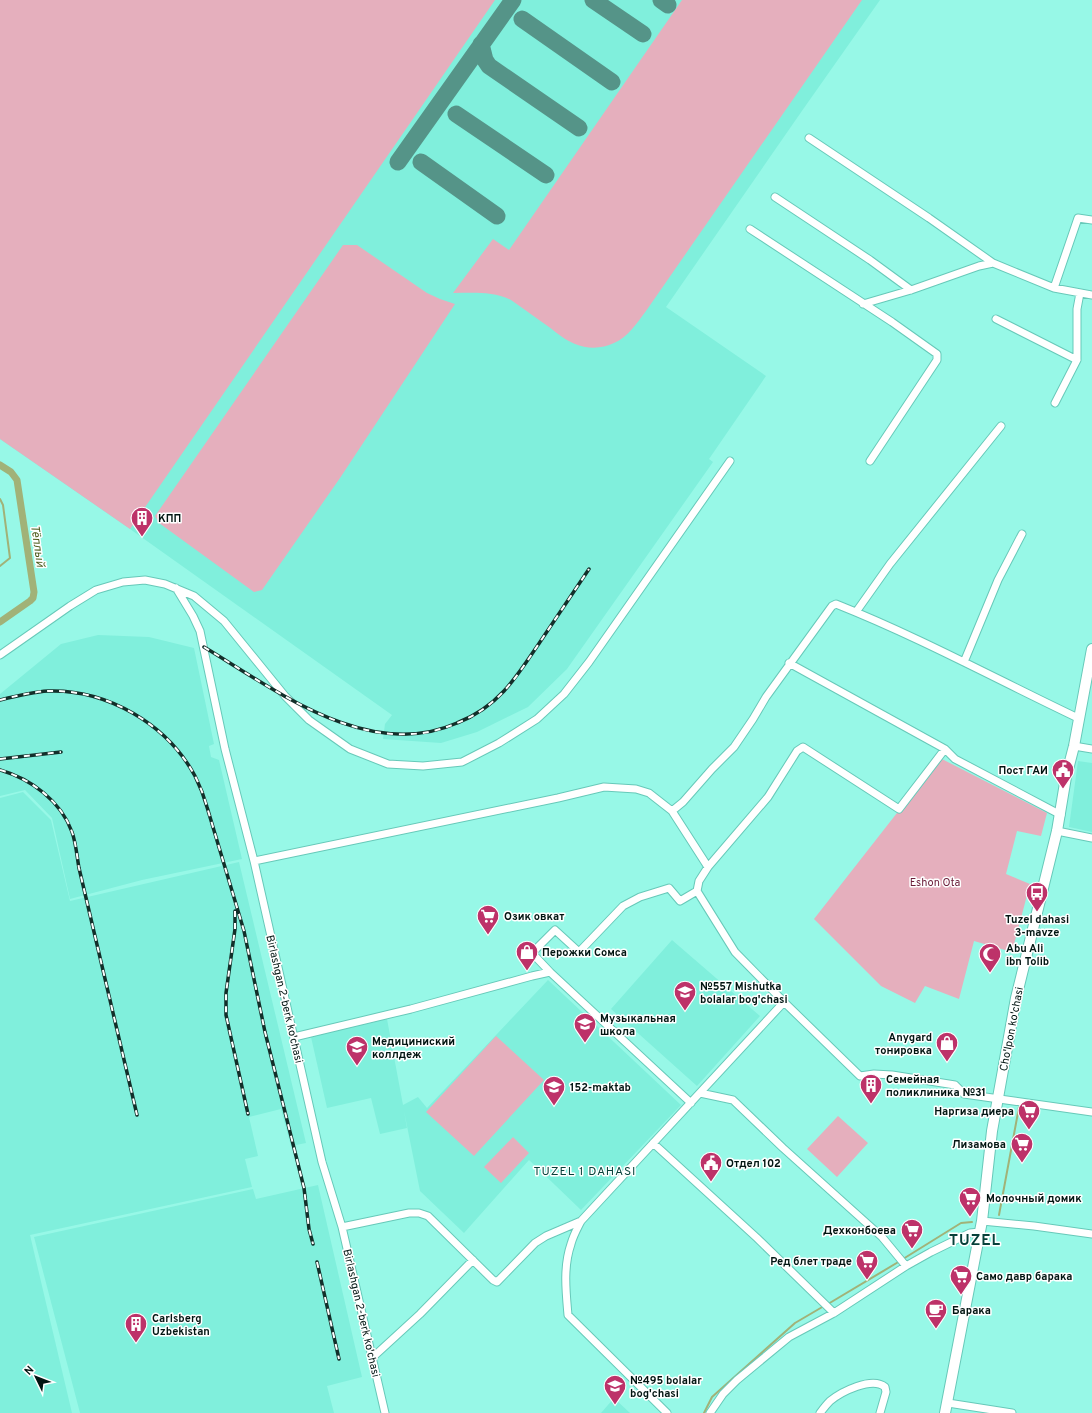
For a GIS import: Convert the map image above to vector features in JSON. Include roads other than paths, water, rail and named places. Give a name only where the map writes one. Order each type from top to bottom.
[{"type":"main road","name":"Cho'lpon ko'chasi","points":[[946,1408],[981,1226],[992,1131],[1016,998],[1061,815],[1066,778],[1074,746],[1092,649]]},
{"type":"street","points":[[808,138],[929,218],[993,263],[1054,288],[1092,295]]},
{"type":"street","points":[[774,197],[870,260],[911,290]]},
{"type":"street","points":[[1054,288],[1078,218],[1092,220]]},
{"type":"street","points":[[750,229],[892,322],[937,354],[937,360],[870,461]]},
{"type":"street","points":[[863,304],[911,290],[979,266],[993,263]]},
{"type":"street","points":[[1055,403],[1077,360],[1077,309],[1080,293]]},
{"type":"street","points":[[996,319],[1077,360]]},
{"type":"street","points":[[856,612],[890,564],[1001,426]]},
{"type":"street","points":[[0,655],[70,606],[96,590],[123,582],[144,580],[165,584],[194,596],[224,621],[290,701],[309,720],[350,749],[388,764],[424,766],[462,762],[500,743],[537,719],[564,694],[589,662],[730,461]]},
{"type":"street","points":[[964,662],[998,580],[1022,534]]},
{"type":"street","name":"Birlashgan 2-berk ko'chasi","points":[[176,588],[200,631],[225,749],[254,861],[322,1162],[342,1227],[385,1413]]},
{"type":"street","points":[[672,811],[683,802],[712,769],[734,748],[753,720],[766,696],[789,663],[832,606],[836,604],[964,662],[1078,718]]},
{"type":"street","points":[[789,663],[945,749],[955,759],[1061,815]]},
{"type":"street","points":[[1074,746],[1092,750]]},
{"type":"street","points":[[945,749],[900,809],[803,748],[798,752],[768,797],[708,867],[699,881],[697,891],[735,952],[860,1076],[874,1074],[900,1076],[955,1085],[964,1094],[1092,1112]]},
{"type":"street","points":[[254,861],[558,798],[604,787],[636,789],[648,793],[672,811],[708,867]]},
{"type":"street","points":[[1057,831],[1092,838]]},
{"type":"street","points":[[691,1102],[550,972],[532,953],[555,930],[578,952],[623,906],[640,897],[669,888],[680,902],[697,891]]},
{"type":"street","points":[[294,1037],[411,1009],[550,972]]},
{"type":"street","points":[[667,1413],[568,1316],[566,1265],[570,1245],[581,1221],[784,1002]]},
{"type":"street","points":[[700,1093],[733,1100],[783,1148],[882,1237],[905,1264]]},
{"type":"street","points":[[653,1144],[706,1191],[832,1311]]},
{"type":"street","points":[[342,1227],[409,1213],[419,1213],[428,1216],[493,1280],[497,1282],[535,1243],[546,1236],[581,1221]]},
{"type":"street","points":[[710,1413],[724,1394],[738,1380],[789,1337],[905,1264],[970,1233],[981,1226],[1034,1226],[1092,1234]]},
{"type":"street","points":[[372,1358],[420,1314],[473,1260]]},
{"type":"street","points":[[820,1413],[830,1401],[849,1389],[870,1383],[880,1384],[885,1387],[886,1392],[880,1413]]},
{"type":"street","points":[[946,1408],[1012,1413]]},
{"type":"waterway","name":"Тёплый","points":[[0,465],[11,472],[17,480],[34,592],[33,598],[30,601],[0,622]]},
{"type":"waterway","points":[[0,499],[3,505],[10,558],[0,566]]},
{"type":"waterway","points":[[999,1215],[1019,1107]]},
{"type":"waterway","points":[[903,1259],[961,1223],[972,1222]]},
{"type":"waterway","points":[[828,1304],[900,1261]]},
{"type":"waterway","points":[[704,1413],[712,1397],[795,1323],[824,1306]]},
{"type":"railway","points":[[204,647],[293,701],[325,716],[358,728],[391,734],[424,733],[464,720],[482,710],[499,696],[523,667],[589,569]]},
{"type":"railway","points":[[0,700],[30,693],[48,691],[70,692],[92,696],[113,703],[133,713],[169,740],[183,757],[195,776],[206,803],[244,931],[265,1032],[304,1188],[309,1229],[313,1244]]},
{"type":"railway","points":[[0,759],[61,752]]},
{"type":"railway","points":[[0,770],[23,779],[44,793],[60,810],[72,832],[79,868],[137,1115]]},
{"type":"railway","points":[[235,911],[235,929],[226,993],[226,1015],[248,1114]]},
{"type":"railway","points":[[317,1262],[339,1359]]},
{"type":"place","name":"КПП","points":[[142,538]]},
{"type":"place","name":"Пост ГАИ","points":[[1063,790]]},
{"type":"place","name":"Tuzel dahasi 3-mavze","points":[[1037,912]]},
{"type":"place","name":"Озик овкат","points":[[488,936]]},
{"type":"place","name":"Перожки Сомса","points":[[527,972]]},
{"type":"place","name":"Abu Ali ibn Tolib","points":[[990,974]]},
{"type":"place","name":"№557 Mishutka bolalar bog'chasi","points":[[685,1012]]},
{"type":"place","name":"Музыкальная школа","points":[[585,1044]]},
{"type":"place","name":"Anygard тонировка","points":[[947,1062]]},
{"type":"place","name":"Медициниский коллдеж","points":[[357,1066]]},
{"type":"place","name":"Семейная поликлиника №31","points":[[871,1104]]},
{"type":"place","name":"152-maktab","points":[[554,1106]]},
{"type":"place","name":"Наргиза диера","points":[[1029,1130]]},
{"type":"place","name":"Лизамова","points":[[1022,1164]]},
{"type":"place","name":"Отдел 102","points":[[711,1182]]},
{"type":"place","name":"Молочный домик","points":[[970,1218]]},
{"type":"place","name":"Дехконбоева","points":[[912,1250]]},
{"type":"place","name":"Ред блет траде","points":[[867,1280]]},
{"type":"place","name":"Само давр барака","points":[[961,1296]]},
{"type":"place","name":"Барака","points":[[936,1330]]},
{"type":"place","name":"Carlsberg Uzbekistan","points":[[136,1344]]},
{"type":"place","name":"№495 bolalar bog'chasi","points":[[615,1406]]},
{"type":"district","name":"TUZEL 1 DAHASI","points":[[585,1171]]},
{"type":"district","name":"TUZEL","points":[[975,1240]]},
{"type":"park label","name":"Eshon Ota","points":[[935,882]]}]
